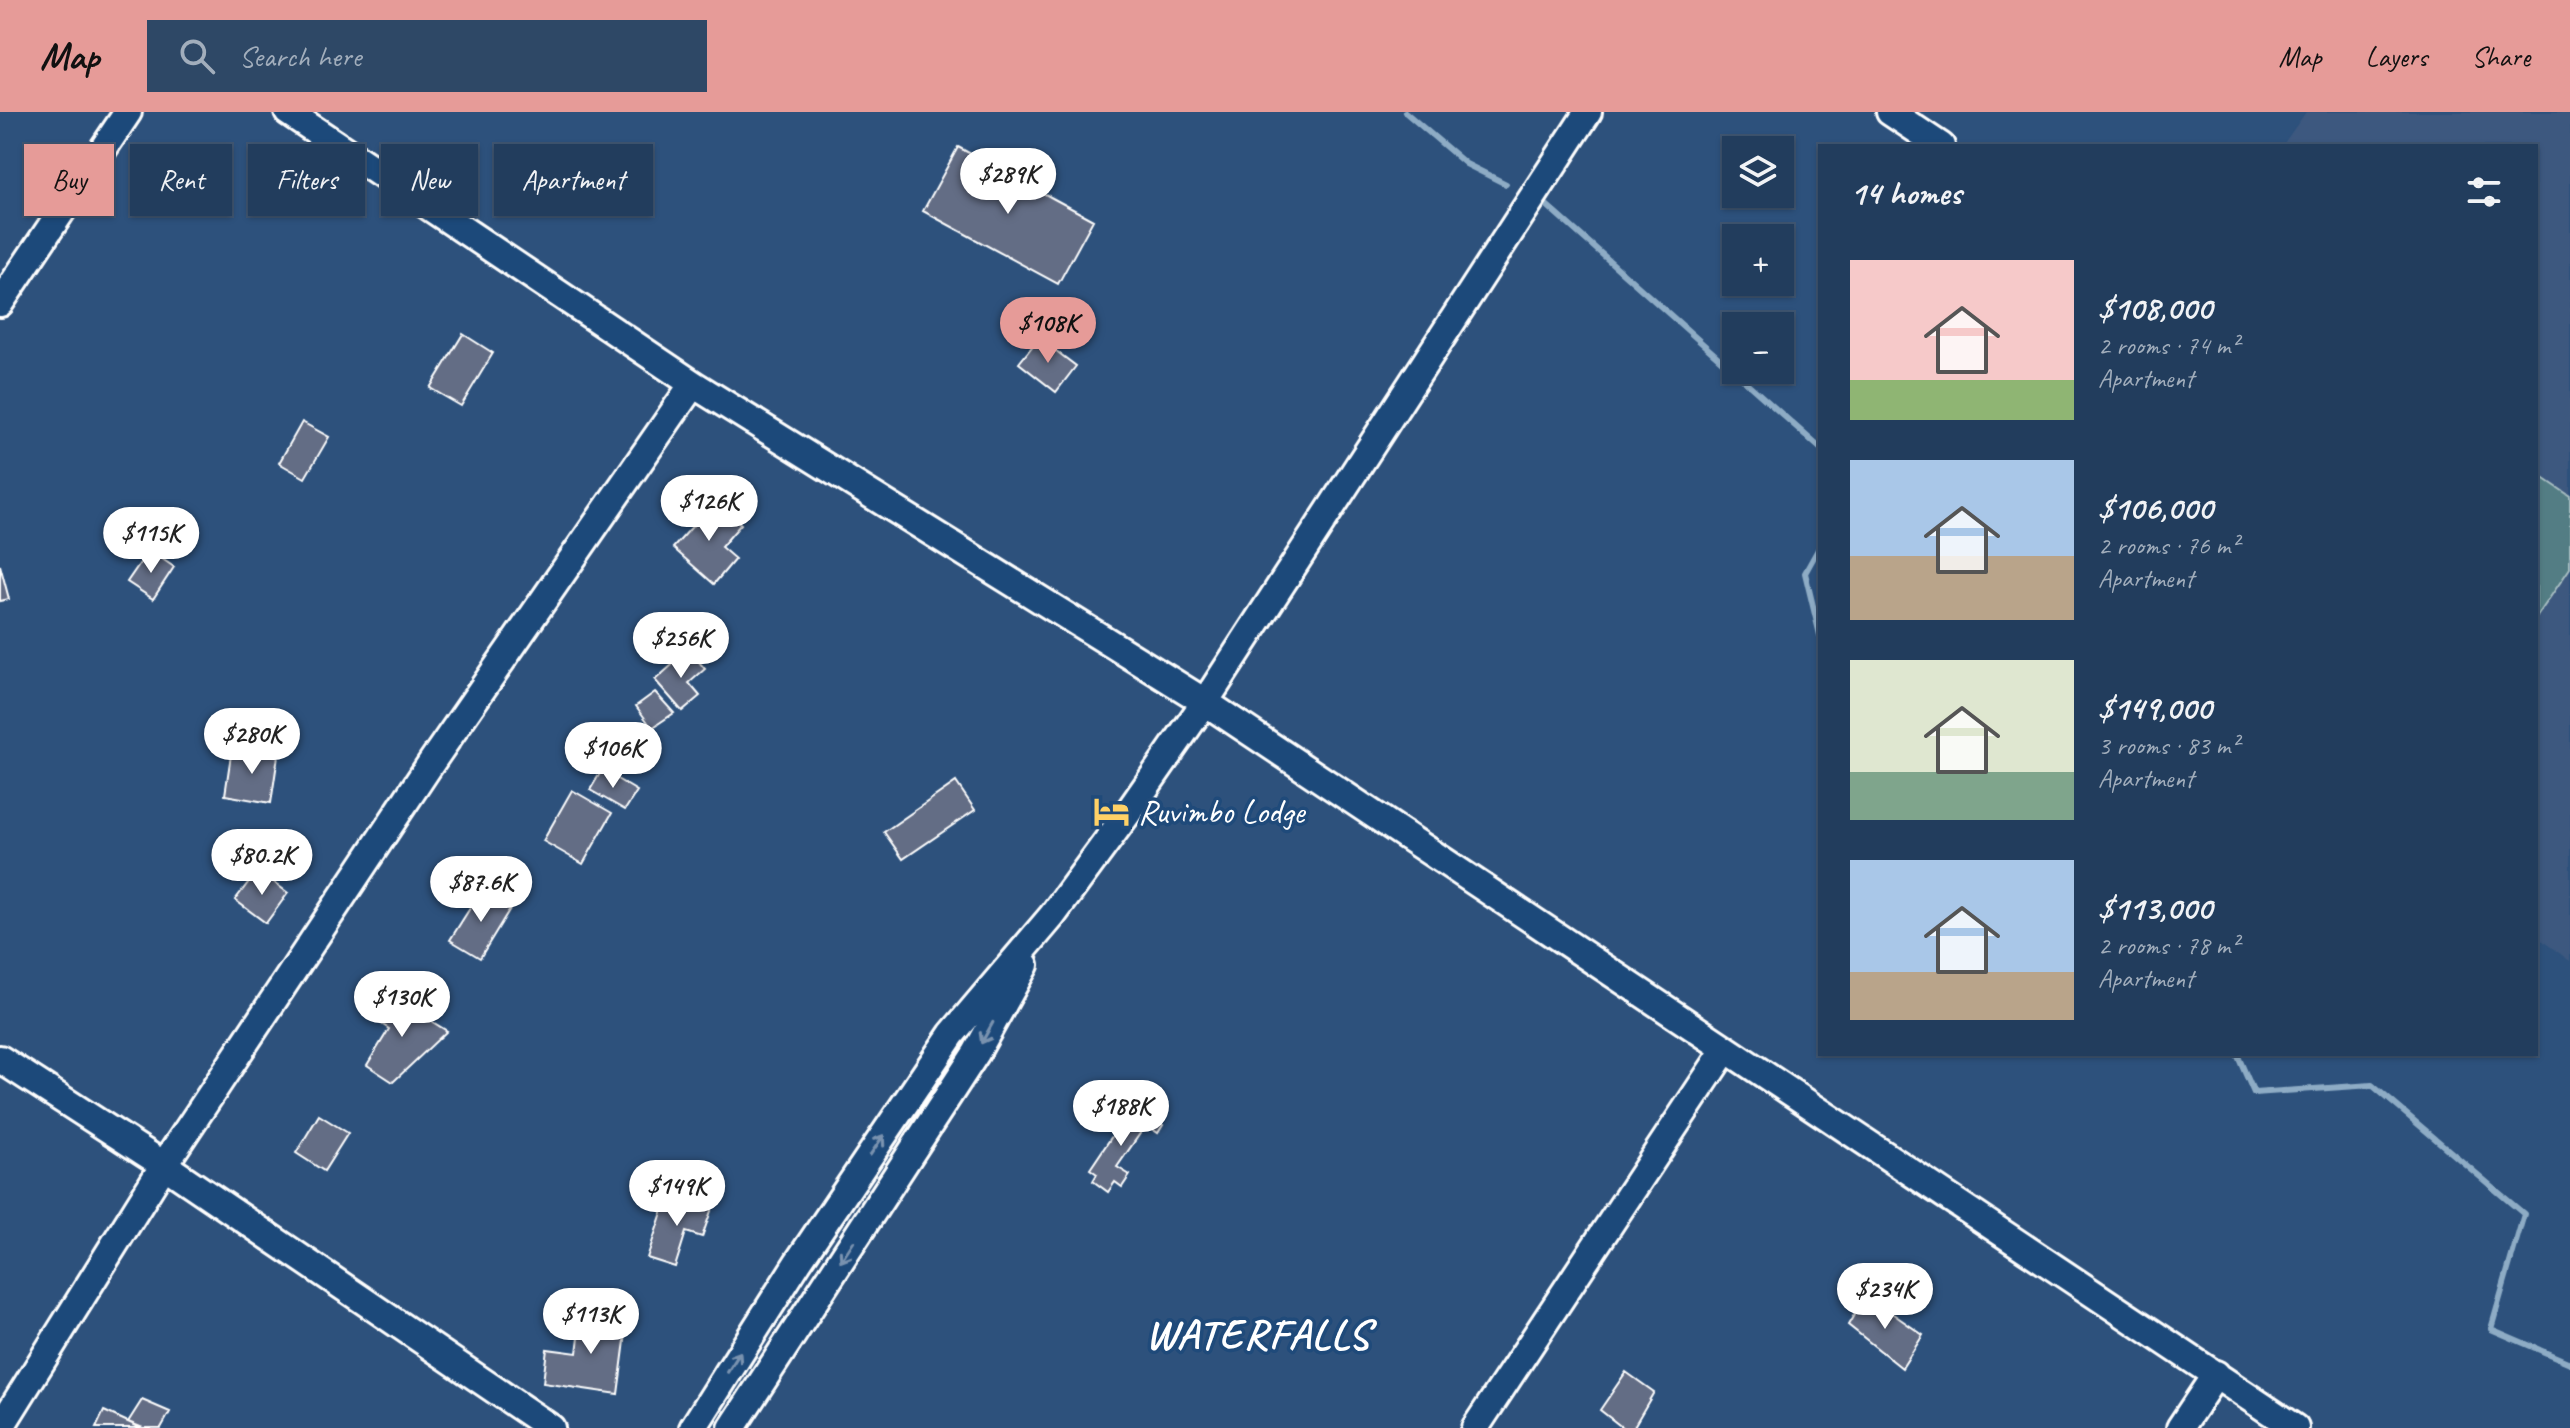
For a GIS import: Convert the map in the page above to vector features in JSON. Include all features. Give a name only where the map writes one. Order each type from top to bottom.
[{"type":"street","points":[[0,303],[128,112]]},
{"type":"street","points":[[288,112],[693,384],[1205,702],[2295,1428]]},
{"type":"street","points":[[693,1428],[798,1262],[952,1034],[1052,916],[1205,702],[1588,112]]},
{"type":"street","points":[[1890,112],[1938,144]]},
{"type":"street","points":[[0,1428],[164,1165],[433,760],[693,384]]},
{"type":"street","points":[[732,1428],[976,1053],[1052,916]]},
{"type":"street","points":[[1475,1428],[1725,1050]]},
{"type":"street","points":[[0,1059],[164,1165],[551,1428]]},
{"type":"street","points":[[2180,1428],[2216,1374]]},
{"type":"shaded area","points":[[2306,112],[2570,112],[2570,961],[2538,937],[2538,144],[2283,144]]},
{"type":"green space","points":[[2538,474],[2570,496],[2570,568],[2538,615]]},
{"type":"building","points":[[958,147],[1093,220],[1058,284],[923,211]]},
{"type":"building","points":[[463,334],[493,353],[461,406],[430,388]]},
{"type":"building","points":[[1039,338],[1076,366],[1056,392],[1019,363]]},
{"type":"building","points":[[302,422],[329,437],[305,478],[279,463]]},
{"type":"building","points":[[715,501],[741,524],[721,547],[735,559],[714,584],[673,548]]},
{"type":"building","points":[[149,550],[174,567],[153,599],[127,582]]},
{"type":"building","points":[[0,565],[9,599],[0,601]]},
{"type":"building","points":[[689,650],[705,669],[689,683],[700,696],[682,711],[655,680]]},
{"type":"building","points":[[655,692],[674,713],[652,728],[636,706]]},
{"type":"building","points":[[232,748],[278,756],[271,803],[225,795]]},
{"type":"building","points":[[602,770],[637,791],[625,810],[590,790]]},
{"type":"building","points":[[956,782],[975,810],[903,859],[884,832]]},
{"type":"building","points":[[572,790],[612,813],[583,864],[543,841]]},
{"type":"building","points":[[258,870],[288,893],[266,923],[235,900]]},
{"type":"building","points":[[482,889],[511,907],[480,958],[450,940]]},
{"type":"building","points":[[389,995],[447,1031],[393,1082],[367,1065],[389,1029],[374,1019]]},
{"type":"building","points":[[1133,1105],[1163,1125],[1158,1133],[1146,1125],[1117,1167],[1130,1175],[1122,1187],[1115,1182],[1108,1192],[1093,1181],[1097,1174],[1090,1169]]},
{"type":"building","points":[[319,1115],[348,1133],[324,1171],[296,1153]]},
{"type":"building","points":[[668,1194],[712,1208],[702,1237],[686,1232],[675,1267],[647,1258]]},
{"type":"building","points":[[1866,1295],[1923,1335],[1902,1368],[1848,1325]]},
{"type":"building","points":[[582,1312],[628,1318],[618,1394],[543,1383],[547,1349],[577,1353]]},
{"type":"building","points":[[1626,1372],[1654,1392],[1633,1428],[1623,1428],[1600,1410]]},
{"type":"building","points":[[142,1400],[170,1412],[161,1428],[143,1428],[128,1422]]},
{"type":"building","points":[[104,1411],[128,1422],[141,1428],[96,1428]]},
{"type":"waterway","points":[[1405,112],[1466,164],[1506,184]]},
{"type":"waterway","points":[[1541,200],[1818,446]]},
{"type":"waterway","points":[[1818,550],[1805,573],[1818,627]]},
{"type":"waterway","points":[[2238,1056],[2254,1093],[2372,1085],[2524,1214],[2491,1329],[2570,1363]]},
{"type":"place","name":"Ruvimbo Lodge","points":[[1112,811]]},
{"type":"district","name":"WATERFALLS","points":[[1258,1333]]}]
